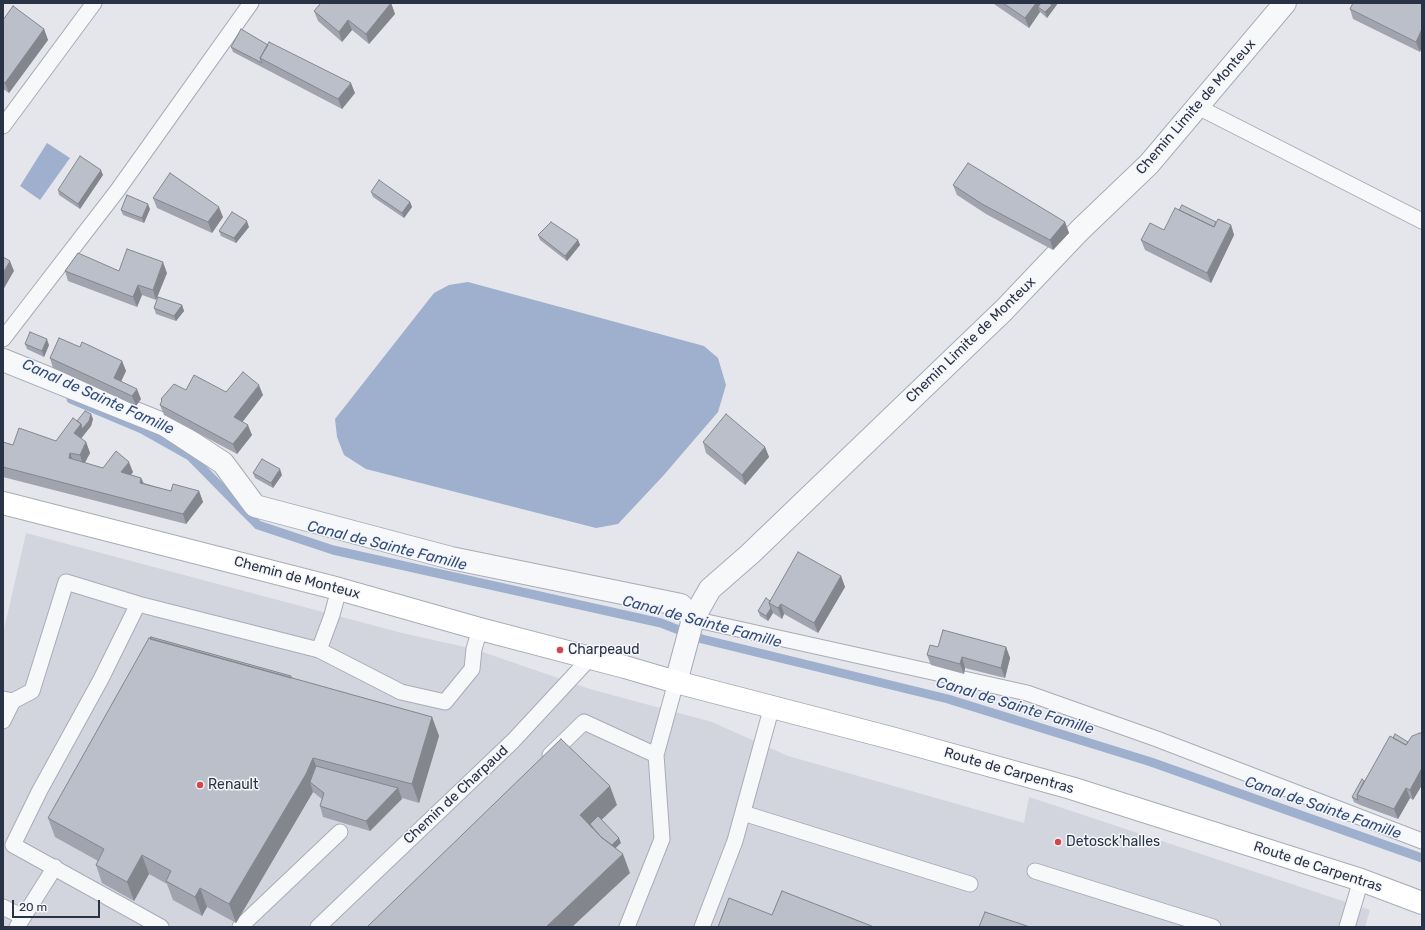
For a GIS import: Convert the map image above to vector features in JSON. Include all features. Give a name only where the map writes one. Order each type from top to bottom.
[{"type":"main road","name":"Chemin de Monteux","points":[[3,503],[339,589],[590,658]]},
{"type":"main road","name":"Route de Carpentras","points":[[590,658],[891,738],[1071,788],[1361,880],[1422,903]]},
{"type":"street","name":"Chemin Limite de Monteux","points":[[676,682],[693,619],[710,589],[756,548],[1004,310],[1080,230],[1149,164],[1285,3]]},
{"type":"street","points":[[3,360],[165,425],[223,463],[255,506],[451,558],[681,605],[693,619]]},
{"type":"lane","points":[[3,126],[94,3]]},
{"type":"lane","points":[[3,339],[117,191],[250,3]]},
{"type":"lane","points":[[1198,106],[1422,221]]},
{"type":"lane","points":[[3,721],[8,700],[32,691],[66,582],[138,604],[319,650],[401,692],[445,702],[472,669],[474,649],[480,629]]},
{"type":"lane","points":[[319,650],[339,589]]},
{"type":"lane","points":[[138,604],[101,680],[40,790],[8,842],[161,927]]},
{"type":"lane","points":[[693,619],[1027,693],[1157,738],[1422,841]]},
{"type":"lane","name":"Chemin de Charpaud","points":[[318,927],[513,741],[590,658]]},
{"type":"lane","points":[[628,927],[662,839],[656,755],[676,682]]},
{"type":"lane","points":[[702,927],[735,841],[772,706]]},
{"type":"lane","points":[[542,762],[584,722],[656,755]]},
{"type":"lane","points":[[743,813],[970,884]]},
{"type":"lane","points":[[240,927],[340,832]]},
{"type":"lane","points":[[3,907],[20,922],[54,867]]},
{"type":"lane","points":[[1035,871],[1213,927]]},
{"type":"lane","points":[[1347,927],[1361,880]]},
{"type":"shaded area","points":[[26,533],[402,633],[474,649],[590,689],[712,722],[788,756],[1024,823],[1029,797],[1370,910],[1365,927],[3,927],[3,634]]},
{"type":"water","points":[[47,143],[70,158],[40,200],[20,186]]},
{"type":"water","points":[[468,282],[704,346],[718,358],[726,385],[718,412],[663,476],[618,524],[596,528],[366,469],[344,455],[337,437],[335,419],[434,293],[449,285]]},
{"type":"building","points":[[321,3],[391,3],[366,34],[348,20],[339,32],[314,11]]},
{"type":"building","points":[[1003,3],[1036,3],[1025,18]]},
{"type":"building","points":[[1041,3],[1049,3],[1052,5],[1045,12],[1038,7]]},
{"type":"building","points":[[1353,3],[1422,3],[1422,29],[1416,42],[1350,9]]},
{"type":"building","points":[[13,6],[44,29],[5,83],[3,81],[3,20]]},
{"type":"building","points":[[241,29],[268,45],[260,58],[262,63],[231,47]]},
{"type":"building","points":[[269,42],[351,83],[338,99],[260,58]]},
{"type":"building","points":[[80,156],[101,170],[78,204],[58,190]]},
{"type":"building","points":[[968,163],[1065,222],[1050,240],[982,204],[953,185]]},
{"type":"building","points":[[170,173],[219,207],[208,222],[153,198]]},
{"type":"building","points":[[379,180],[410,202],[402,213],[371,192]]},
{"type":"building","points":[[127,195],[148,204],[142,218],[121,210]]},
{"type":"building","points":[[1182,205],[1216,222],[1214,227],[1179,210]]},
{"type":"building","points":[[1175,208],[1214,227],[1218,219],[1231,225],[1207,273],[1141,240],[1150,223],[1164,230]]},
{"type":"building","points":[[232,212],[247,221],[234,238],[219,231]]},
{"type":"building","points":[[551,222],[578,240],[565,256],[538,235]]},
{"type":"building","points":[[127,249],[163,262],[153,290],[138,285],[133,297],[65,271],[78,253],[119,271]]},
{"type":"building","points":[[3,257],[10,261],[3,273]]},
{"type":"building","points":[[158,297],[182,305],[174,316],[154,308]]},
{"type":"building","points":[[30,332],[47,339],[42,351],[25,344]]},
{"type":"building","points":[[59,338],[80,347],[82,342],[122,361],[114,378],[137,389],[132,396],[50,358]]},
{"type":"building","points":[[243,372],[259,385],[234,417],[248,425],[233,444],[160,405],[161,399],[174,384],[186,390],[194,375],[226,392]]},
{"type":"building","points":[[85,411],[91,414],[89,421],[82,429],[81,424],[77,421]]},
{"type":"building","points":[[726,414],[765,447],[742,475],[703,442]]},
{"type":"building","points":[[73,418],[81,424],[74,433],[86,442],[80,455],[70,453],[69,458],[103,468],[116,451],[129,462],[121,472],[141,478],[140,483],[171,491],[173,484],[199,491],[183,514],[3,467],[3,442],[13,445],[19,428],[56,441]]},
{"type":"building","points":[[262,459],[280,469],[271,483],[253,473]]},
{"type":"building","points":[[798,552],[841,576],[814,623],[781,604],[778,608],[769,603]]},
{"type":"building","points":[[766,598],[770,601],[769,603],[771,608],[766,616],[758,611]]},
{"type":"building","points":[[943,630],[1006,647],[1001,668],[962,657],[960,664],[927,655],[930,645],[938,647]]},
{"type":"building","points":[[151,637],[291,676],[291,678],[150,639]]},
{"type":"building","name":"Renault","points":[[149,638],[432,717],[412,784],[313,758],[306,774],[229,904],[200,888],[195,897],[166,881],[171,871],[142,855],[127,882],[96,865],[104,849],[48,818]]},
{"type":"building","points":[[1420,733],[1422,734],[1422,768],[1410,790],[1406,788],[1394,809],[1357,795],[1390,736],[1406,745],[1412,736]]},
{"type":"building","points":[[1395,734],[1408,742],[1406,745],[1393,738]]},
{"type":"building","points":[[561,739],[610,786],[580,815],[601,837],[623,854],[546,927],[367,927]]},
{"type":"building","points":[[316,766],[398,788],[366,821],[320,806],[324,793],[310,782]]},
{"type":"building","points":[[1362,779],[1364,781],[1357,795],[1358,800],[1352,797]]},
{"type":"building","points":[[598,816],[619,838],[612,845],[601,837],[590,824]]},
{"type":"building","points":[[782,891],[874,927],[718,927],[729,898],[772,915]]},
{"type":"building","points":[[985,912],[1030,927],[979,927]]},
{"type":"waterway","name":"Canal de Sainte Famille","points":[[71,399],[142,429],[190,456],[258,525],[333,550],[661,623],[702,639],[948,699],[1151,762],[1422,858]]},
{"type":"place","name":"Charpeaud","points":[[560,650]]},
{"type":"place","name":"Renault","points":[[200,785]]},
{"type":"place","name":"Detosck'halles","points":[[1058,842]]}]
